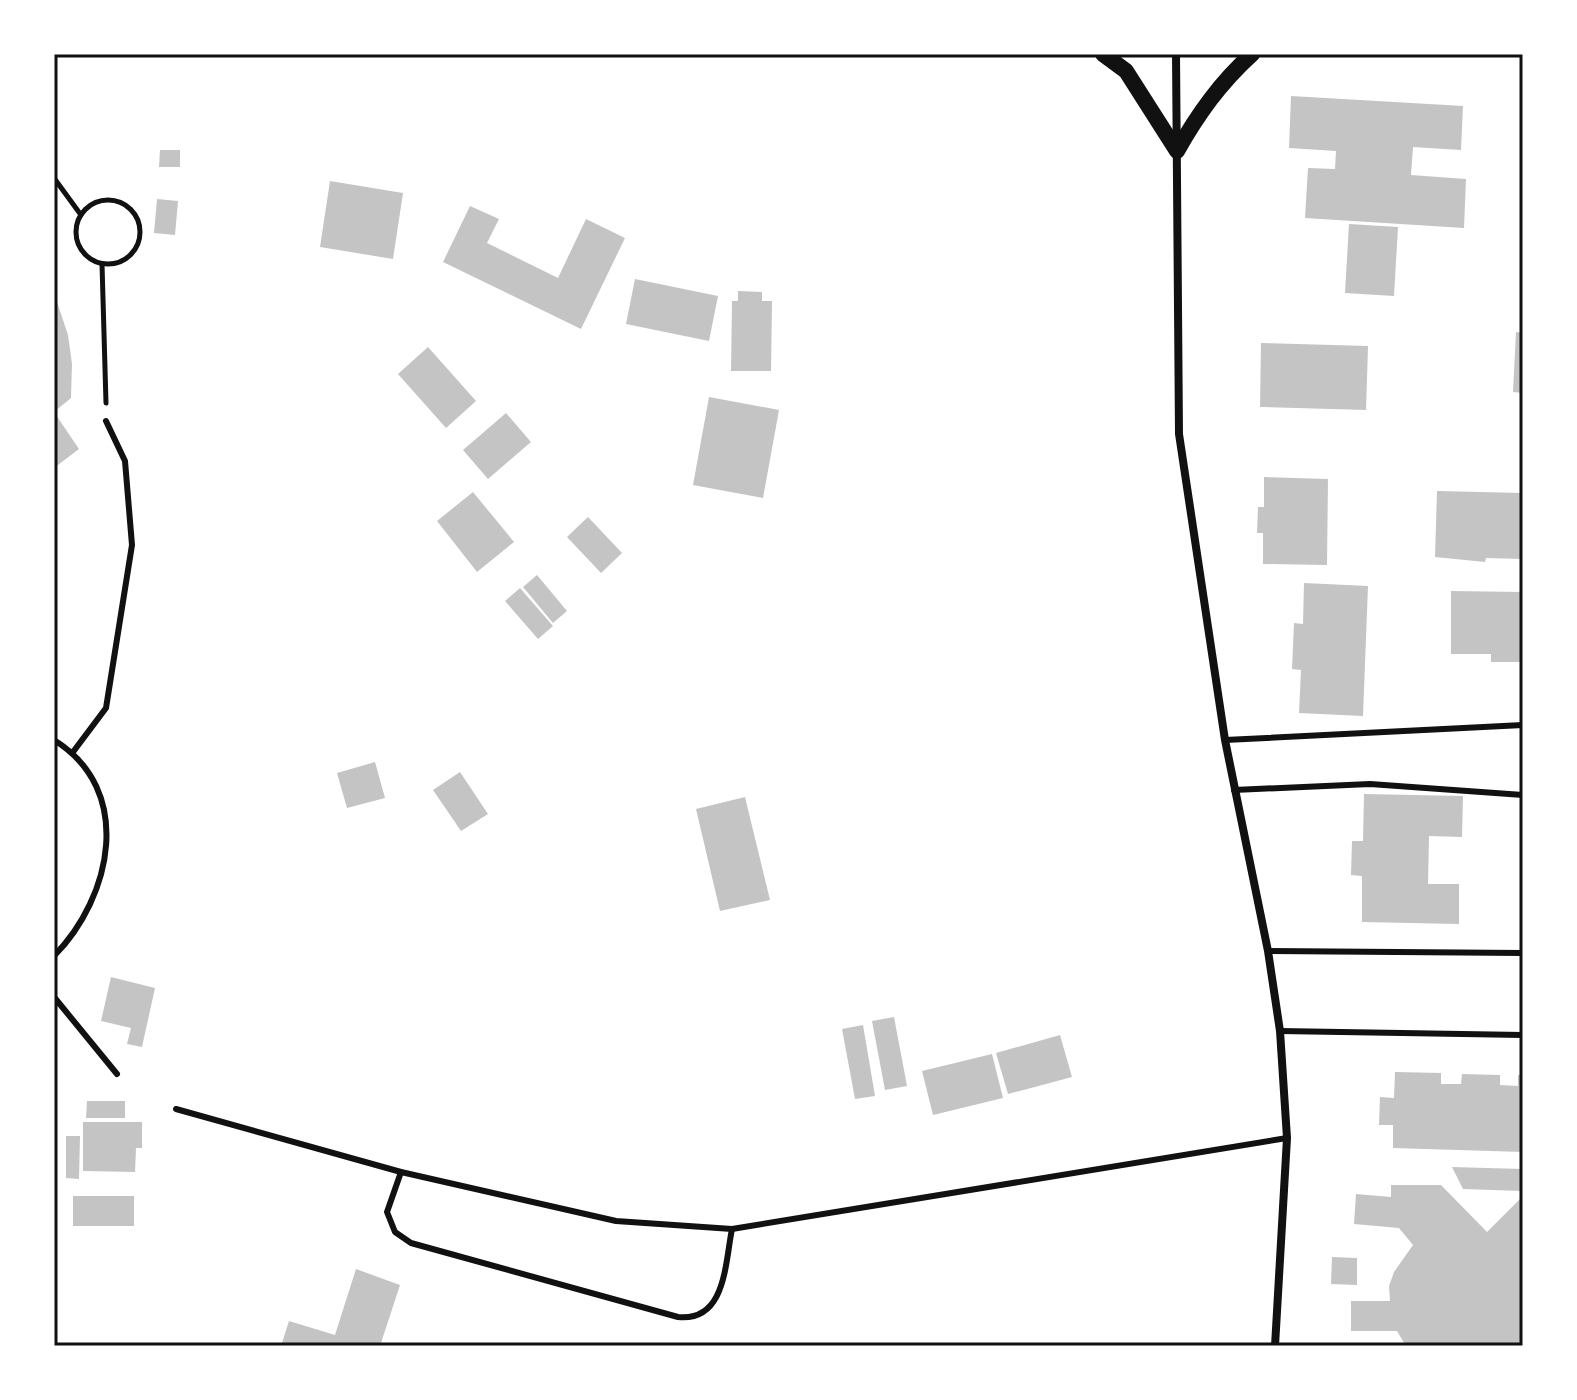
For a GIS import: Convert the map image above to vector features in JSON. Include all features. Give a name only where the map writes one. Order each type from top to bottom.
[{"type":"main road","points":[[1103,54],[1126,71],[1177,151],[1199,113],[1227,77],[1252,54]]},
{"type":"street","points":[[1176,54],[1179,434],[1225,740],[1268,951],[1280,1031],[1287,1138],[1275,1346]]},
{"type":"lane","points":[[73,752],[106,708],[132,545],[125,461],[106,421]]},
{"type":"lane","points":[[1225,740],[1523,725]]},
{"type":"lane","points":[[54,740],[73,752],[95,780],[108,818],[101,881],[70,940],[54,956]]},
{"type":"lane","points":[[1234,790],[1370,784],[1523,795]]},
{"type":"lane","points":[[1268,951],[1523,953]]},
{"type":"lane","points":[[54,997],[117,1074]]},
{"type":"lane","points":[[1280,1031],[1523,1035]]},
{"type":"lane","points":[[176,1109],[401,1172],[616,1221],[732,1229],[1287,1138]]},
{"type":"lane","points":[[401,1172],[387,1212],[395,1232],[411,1243],[678,1317],[700,1315],[712,1308],[720,1292],[732,1229]]},
{"type":"path","points":[[54,178],[81,215]]},
{"type":"path","points":[[114,201],[135,214],[140,226],[135,250],[126,259],[102,264],[81,250],[76,238],[81,215],[90,205],[114,201]]},
{"type":"path","points":[[102,264],[106,421]]},
{"type":"building","points":[[1291,96],[1463,106],[1461,150],[1413,147],[1411,175],[1466,179],[1464,228],[1305,218],[1308,168],[1335,169],[1336,151],[1289,148]]},
{"type":"building","points":[[160,150],[180,150],[180,167],[159,167]]},
{"type":"building","points":[[330,181],[403,193],[393,259],[320,247]]},
{"type":"building","points":[[157,199],[178,201],[175,235],[154,233]]},
{"type":"building","points":[[470,206],[499,219],[487,243],[558,278],[586,219],[625,238],[581,329],[443,262]]},
{"type":"building","points":[[1349,224],[1398,227],[1394,296],[1345,293]]},
{"type":"building","points":[[635,279],[718,296],[709,341],[626,324]]},
{"type":"building","points":[[738,291],[762,292],[762,301],[772,301],[771,371],[731,371],[732,301],[738,301]]},
{"type":"building","points":[[54,293],[68,335],[72,364],[71,398],[54,412]]},
{"type":"building","points":[[1516,332],[1523,333],[1523,393],[1513,392]]},
{"type":"building","points":[[1261,343],[1368,346],[1366,410],[1260,407]]},
{"type":"building","points":[[428,347],[476,401],[446,428],[398,374]]},
{"type":"building","points":[[709,397],[779,410],[763,498],[693,485]]},
{"type":"building","points":[[54,412],[79,449],[54,468]]},
{"type":"building","points":[[506,413],[531,442],[488,479],[463,450]]},
{"type":"building","points":[[1264,477],[1328,479],[1327,565],[1263,564],[1263,533],[1257,533],[1258,507],[1264,507]]},
{"type":"building","points":[[1437,491],[1523,493],[1523,559],[1486,558],[1485,562],[1435,557]]},
{"type":"building","points":[[473,492],[514,542],[477,572],[437,521]]},
{"type":"building","points":[[588,517],[622,553],[601,573],[567,537]]},
{"type":"building","points":[[537,575],[567,611],[553,623],[523,587]]},
{"type":"building","points":[[1304,583],[1368,586],[1363,716],[1299,713],[1301,670],[1292,669],[1294,623],[1303,624]]},
{"type":"building","points":[[520,588],[553,626],[538,639],[505,601]]},
{"type":"building","points":[[1451,591],[1523,592],[1523,662],[1491,662],[1491,654],[1451,654]]},
{"type":"building","points":[[375,762],[385,798],[347,808],[337,773]]},
{"type":"building","points":[[460,772],[488,814],[461,831],[433,790]]},
{"type":"building","points":[[1364,794],[1463,796],[1462,837],[1429,836],[1428,884],[1459,884],[1459,924],[1362,922],[1362,876],[1351,875],[1352,841],[1363,841]]},
{"type":"building","points":[[745,797],[770,900],[720,911],[696,809]]},
{"type":"building","points":[[111,977],[155,988],[142,1047],[127,1044],[131,1028],[101,1021]]},
{"type":"building","points":[[894,1017],[907,1086],[885,1090],[872,1021]]},
{"type":"building","points":[[863,1025],[875,1096],[855,1099],[842,1029]]},
{"type":"building","points":[[1060,1035],[1072,1077],[1008,1094],[996,1053]]},
{"type":"building","points":[[992,1054],[1003,1098],[933,1115],[922,1071]]},
{"type":"building","points":[[1395,1072],[1441,1073],[1441,1084],[1461,1084],[1462,1074],[1500,1075],[1500,1085],[1518,1086],[1518,1075],[1523,1075],[1523,1152],[1393,1148],[1393,1125],[1379,1125],[1380,1097],[1394,1098]]},
{"type":"building","points":[[87,1101],[125,1101],[125,1118],[86,1118]]},
{"type":"building","points":[[83,1122],[142,1122],[142,1148],[136,1148],[135,1172],[83,1171]]},
{"type":"building","points":[[66,1136],[80,1136],[79,1179],[66,1178]]},
{"type":"building","points":[[1452,1167],[1523,1169],[1523,1191],[1463,1189]]},
{"type":"building","points":[[1391,1185],[1441,1185],[1487,1232],[1520,1199],[1523,1202],[1523,1346],[1406,1346],[1397,1331],[1351,1331],[1351,1301],[1390,1301],[1389,1286],[1394,1272],[1413,1245],[1399,1228],[1354,1224],[1356,1194],[1391,1197]]},
{"type":"building","points":[[73,1196],[134,1196],[134,1226],[73,1226]]},
{"type":"building","points":[[1332,1257],[1357,1258],[1357,1285],[1331,1284]]},
{"type":"building","points":[[356,1269],[400,1285],[380,1346],[281,1346],[289,1321],[335,1335]]}]
